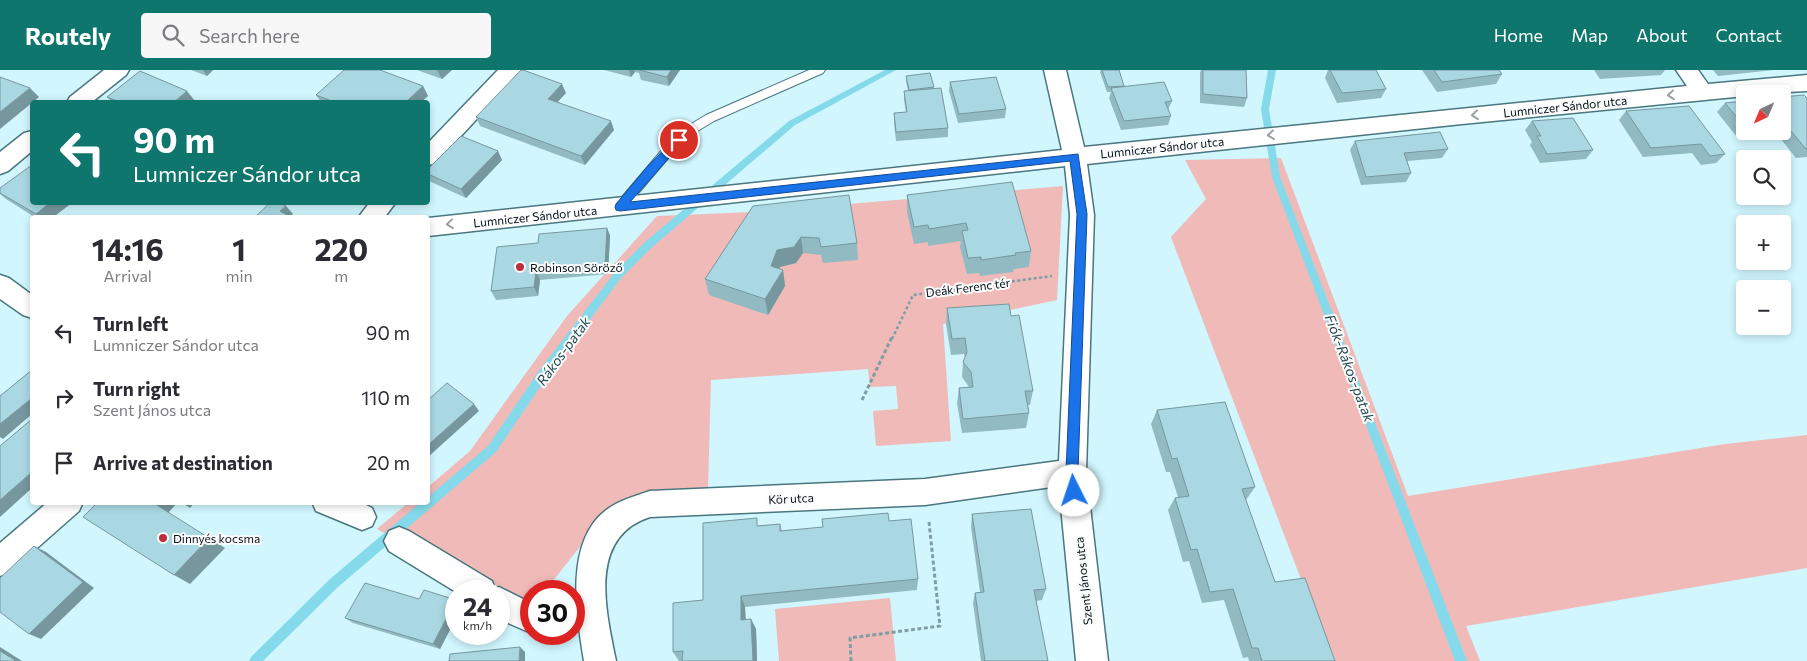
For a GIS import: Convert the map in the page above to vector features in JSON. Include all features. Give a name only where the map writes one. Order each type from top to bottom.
[{"type":"street","points":[[80,100],[118,70]]},
{"type":"street","points":[[430,155],[511,70]]},
{"type":"street","points":[[1055,70],[1070,127],[1082,214],[1072,472]]},
{"type":"street","points":[[1687,70],[1702,92]]},
{"type":"street","name":"Lumniczer Sándor utca","points":[[430,227],[746,194],[1308,131],[1807,83]]},
{"type":"street","points":[[0,165],[30,141]]},
{"type":"street","points":[[373,215],[381,205]]},
{"type":"street","points":[[0,285],[30,307]]},
{"type":"street","name":"Kör utca","points":[[585,609],[596,548],[612,523],[632,510],[650,504],[925,492],[1072,472]]},
{"type":"street","name":"Szent János utca","points":[[1072,472],[1092,661]]},
{"type":"street","points":[[0,562],[66,505]]},
{"type":"street","points":[[333,505],[362,517]]},
{"type":"street","points":[[399,541],[463,580]]},
{"type":"street","name":"Kör utca","points":[[585,623],[600,661]]},
{"type":"lane","points":[[620,207],[671,147],[688,132],[710,118],[819,70]]},
{"type":"path","name":"Deák Ferenc tér","points":[[862,400],[913,294],[1080,273]]},
{"type":"path","points":[[851,661],[850,638],[940,626],[925,492]]},
{"type":"shaded area","points":[[1281,158],[1408,496],[1725,444],[1807,435],[1807,568],[1466,626],[1480,661],[1332,661],[1171,237],[1206,199],[1185,160]]},
{"type":"shaded area","points":[[1063,186],[1057,300],[943,324],[951,441],[876,446],[873,411],[898,409],[896,386],[870,387],[868,369],[711,380],[708,489],[593,530],[554,580],[520,580],[520,608],[510,602],[510,580],[470,580],[377,529],[406,505],[430,505],[430,485],[470,451],[567,316],[657,216],[753,212]]},
{"type":"shaded area","points":[[890,598],[896,661],[779,661],[775,609]]},
{"type":"building","points":[[344,70],[380,70],[423,86],[408,100],[329,100],[316,95]]},
{"type":"building","points":[[521,70],[562,84],[548,99],[611,121],[581,156],[476,117]]},
{"type":"building","points":[[639,70],[671,70],[667,77]]},
{"type":"building","points":[[1102,70],[1119,70],[1124,86],[1108,87]]},
{"type":"building","points":[[1203,70],[1246,70],[1247,98],[1203,94]]},
{"type":"building","points":[[1330,70],[1376,70],[1386,89],[1342,93]]},
{"type":"building","points":[[1434,70],[1499,70],[1502,74],[1442,82]]},
{"type":"building","points":[[140,71],[187,91],[176,100],[114,100],[107,97]]},
{"type":"building","points":[[930,73],[934,87],[909,90],[906,76]]},
{"type":"building","points":[[0,77],[30,88],[0,112]]},
{"type":"building","points":[[996,77],[1006,109],[959,114],[950,82]]},
{"type":"building","points":[[1164,82],[1172,101],[1165,102],[1171,116],[1124,121],[1111,88]]},
{"type":"building","points":[[941,88],[948,128],[896,132],[894,113],[907,112],[904,91]]},
{"type":"building","points":[[1804,95],[1807,98],[1807,149],[1791,131],[1791,96]]},
{"type":"building","points":[[1736,102],[1736,116],[1725,103]]},
{"type":"building","points":[[1689,106],[1725,154],[1710,156],[1701,144],[1651,148],[1626,111]]},
{"type":"building","points":[[1573,118],[1593,150],[1547,154],[1537,136],[1541,136],[1532,121]]},
{"type":"building","points":[[1440,132],[1448,149],[1404,153],[1411,173],[1366,177],[1355,141]]},
{"type":"building","points":[[461,136],[498,151],[461,189],[430,175],[430,167]]},
{"type":"building","points":[[30,166],[30,205],[47,205],[36,214],[0,193],[0,188]]},
{"type":"building","points":[[1012,182],[1031,251],[981,260],[981,257],[968,258],[962,231],[968,230],[966,223],[929,229],[928,225],[914,227],[907,195]]},
{"type":"building","points":[[849,195],[857,243],[821,247],[819,238],[801,237],[794,247],[777,250],[771,266],[783,270],[765,299],[705,279],[753,206]]},
{"type":"building","points":[[268,205],[286,206],[280,211],[287,215],[257,215]]},
{"type":"building","points":[[607,228],[605,265],[536,271],[534,287],[491,291],[497,247],[538,243],[539,234]]},
{"type":"building","points":[[1009,304],[1011,316],[1019,315],[1033,391],[1025,391],[1029,413],[963,419],[959,388],[973,387],[971,372],[963,362],[967,352],[965,338],[952,339],[947,308]]},
{"type":"building","points":[[30,372],[30,400],[0,424],[0,396]]},
{"type":"building","points":[[447,383],[474,404],[430,443],[430,398]]},
{"type":"building","points":[[1225,402],[1255,487],[1242,489],[1275,582],[1305,578],[1335,661],[1262,661],[1258,648],[1252,648],[1233,589],[1210,592],[1197,549],[1191,550],[1175,498],[1189,496],[1177,458],[1172,459],[1157,410]]},
{"type":"building","points":[[30,421],[30,474],[0,500],[0,446]]},
{"type":"building","name":"Dinnyés kocsma","points":[[95,505],[157,505],[209,538],[174,575],[83,517]]},
{"type":"building","points":[[1031,509],[1046,589],[1034,590],[1048,661],[985,661],[975,593],[984,592],[972,514]]},
{"type":"building","points":[[888,513],[889,521],[911,519],[918,579],[741,596],[741,620],[751,619],[753,661],[682,661],[683,651],[673,652],[673,603],[703,600],[703,523],[757,518],[757,526],[780,524],[780,531],[823,527],[822,519]]},
{"type":"building","points":[[34,546],[83,582],[29,634],[0,612],[0,578]]},
{"type":"building","points":[[365,583],[419,599],[424,590],[445,597],[445,621],[433,644],[345,618]]},
{"type":"building","points":[[520,647],[519,661],[449,661],[450,654]]},
{"type":"building","points":[[0,651],[15,660],[0,661]]},
{"type":"waterway","name":"Rákos-patak","points":[[430,502],[492,449],[545,371],[618,275],[648,245],[792,123],[892,70]]},
{"type":"waterway","name":"Fiók-Rákos-patak","points":[[1272,70],[1265,109],[1276,177],[1461,661]]},
{"type":"waterway","name":"Rákos-patak","points":[[255,661],[334,583],[426,505]]},
{"type":"place","name":"Robinson Söröző","points":[[520,267]]},
{"type":"place","name":"Dinnyés kocsma","points":[[163,538]]},
{"type":"route","points":[[679,140],[651,169],[620,207],[1075,157],[1082,214],[1072,472],[1074,491]]}]
